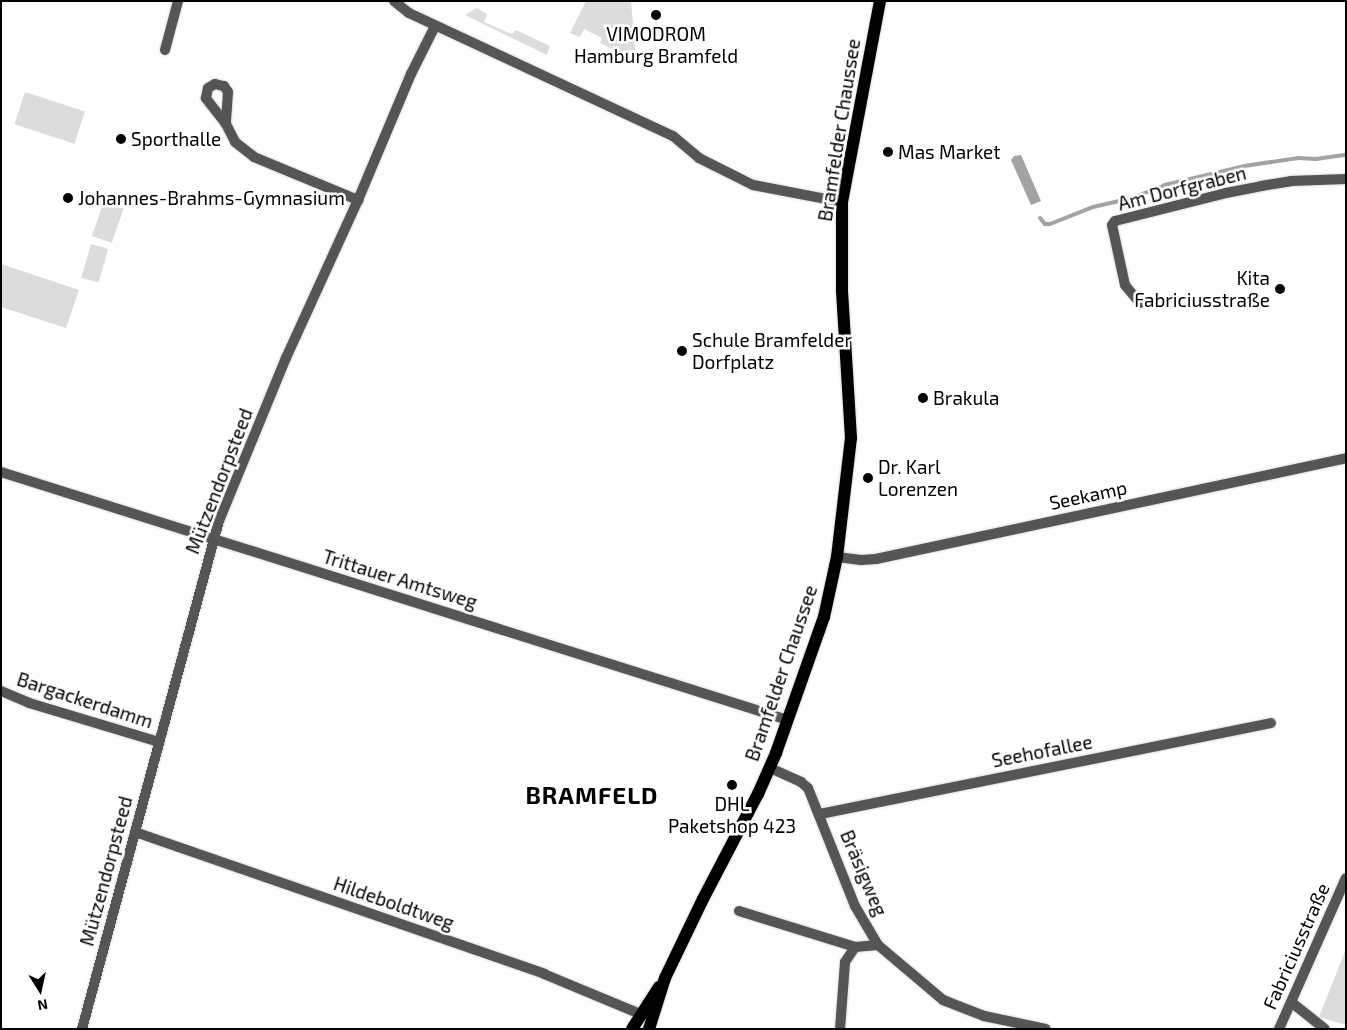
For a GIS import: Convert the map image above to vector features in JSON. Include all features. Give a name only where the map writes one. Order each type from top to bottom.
[{"type":"main road","name":"Bramfelder Chaussee","points":[[632,1029],[665,978],[770,768],[824,616],[837,557],[852,438],[842,290],[842,202],[880,1]]},
{"type":"main road","name":"Bramfelder Chaussee","points":[[649,1029],[665,978]]},
{"type":"street","points":[[165,50],[178,1]]},
{"type":"street","points":[[394,1],[409,14],[673,136],[699,158],[719,170],[753,185],[842,202]]},
{"type":"street","name":"Mützendorpsteed","points":[[82,1029],[213,539],[286,358],[358,200],[411,74],[435,26]]},
{"type":"street","points":[[226,124],[235,142],[254,157],[358,200]]},
{"type":"street","name":"Am Dorfgraben","points":[[1140,303],[1125,285],[1112,226],[1115,221],[1261,186],[1291,181],[1346,179]]},
{"type":"street","name":"Seekamp","points":[[837,557],[860,560],[876,559],[1346,458]]},
{"type":"street","name":"Trittauer Amtsweg","points":[[1,472],[788,720]]},
{"type":"street","name":"Bargackerdamm","points":[[1,691],[29,703],[158,742]]},
{"type":"street","name":"Seehofallee","points":[[820,814],[1271,723]]},
{"type":"street","name":"Bräsigweg","points":[[770,768],[801,782],[808,788],[856,906],[878,945],[942,1000],[984,1016],[1046,1029]]},
{"type":"street","name":"Hildeboldtweg","points":[[134,832],[544,974],[640,1014]]},
{"type":"street","name":"Fabriciusstraße","points":[[1279,1029],[1346,878]]},
{"type":"street","points":[[739,911],[855,947],[878,945]]},
{"type":"street","points":[[840,1029],[845,962],[855,947]]},
{"type":"street","points":[[1291,1002],[1325,1029]]},
{"type":"shaded area","points":[[586,1],[631,1],[636,60],[600,43],[602,38],[584,29],[580,37],[570,33]]},
{"type":"shaded area","points":[[477,8],[487,14],[484,22],[512,34],[516,30],[550,46],[547,55],[465,15]]},
{"type":"shaded area","points":[[25,92],[85,111],[74,144],[14,124]]},
{"type":"shaded area","points":[[1021,155],[1041,201],[1031,205],[1011,160],[1014,156]]},
{"type":"shaded area","points":[[104,201],[124,208],[112,243],[92,236]]},
{"type":"shaded area","points":[[91,244],[108,249],[99,283],[81,278]]},
{"type":"shaded area","points":[[1,264],[79,290],[66,328],[1,307]]},
{"type":"shaded area","points":[[1346,949],[1346,1025],[1319,1017]]},
{"type":"waterway","points":[[1040,218],[1045,224],[1050,224],[1093,207],[1129,199],[1165,185],[1244,166],[1298,158],[1316,159],[1346,155]]},
{"type":"place","name":"VIMODROM Hamburg Bramfeld","points":[[656,15]]},
{"type":"place","name":"Sporthalle","points":[[121,139]]},
{"type":"place","name":"Mas Market","points":[[888,152]]},
{"type":"place","name":"Johannes-Brahms-Gymnasium","points":[[68,198]]},
{"type":"place","name":"Kita Fabriciusstraße","points":[[1280,289]]},
{"type":"place","name":"Schule Bramfelder Dorfplatz","points":[[682,351]]},
{"type":"place","name":"Brakula","points":[[923,398]]},
{"type":"place","name":"Dr. Karl Lorenzen","points":[[868,478]]},
{"type":"place","name":"DHL Paketshop 423","points":[[732,785]]},
{"type":"district","name":"BRAMFELD","points":[[592,795]]}]
